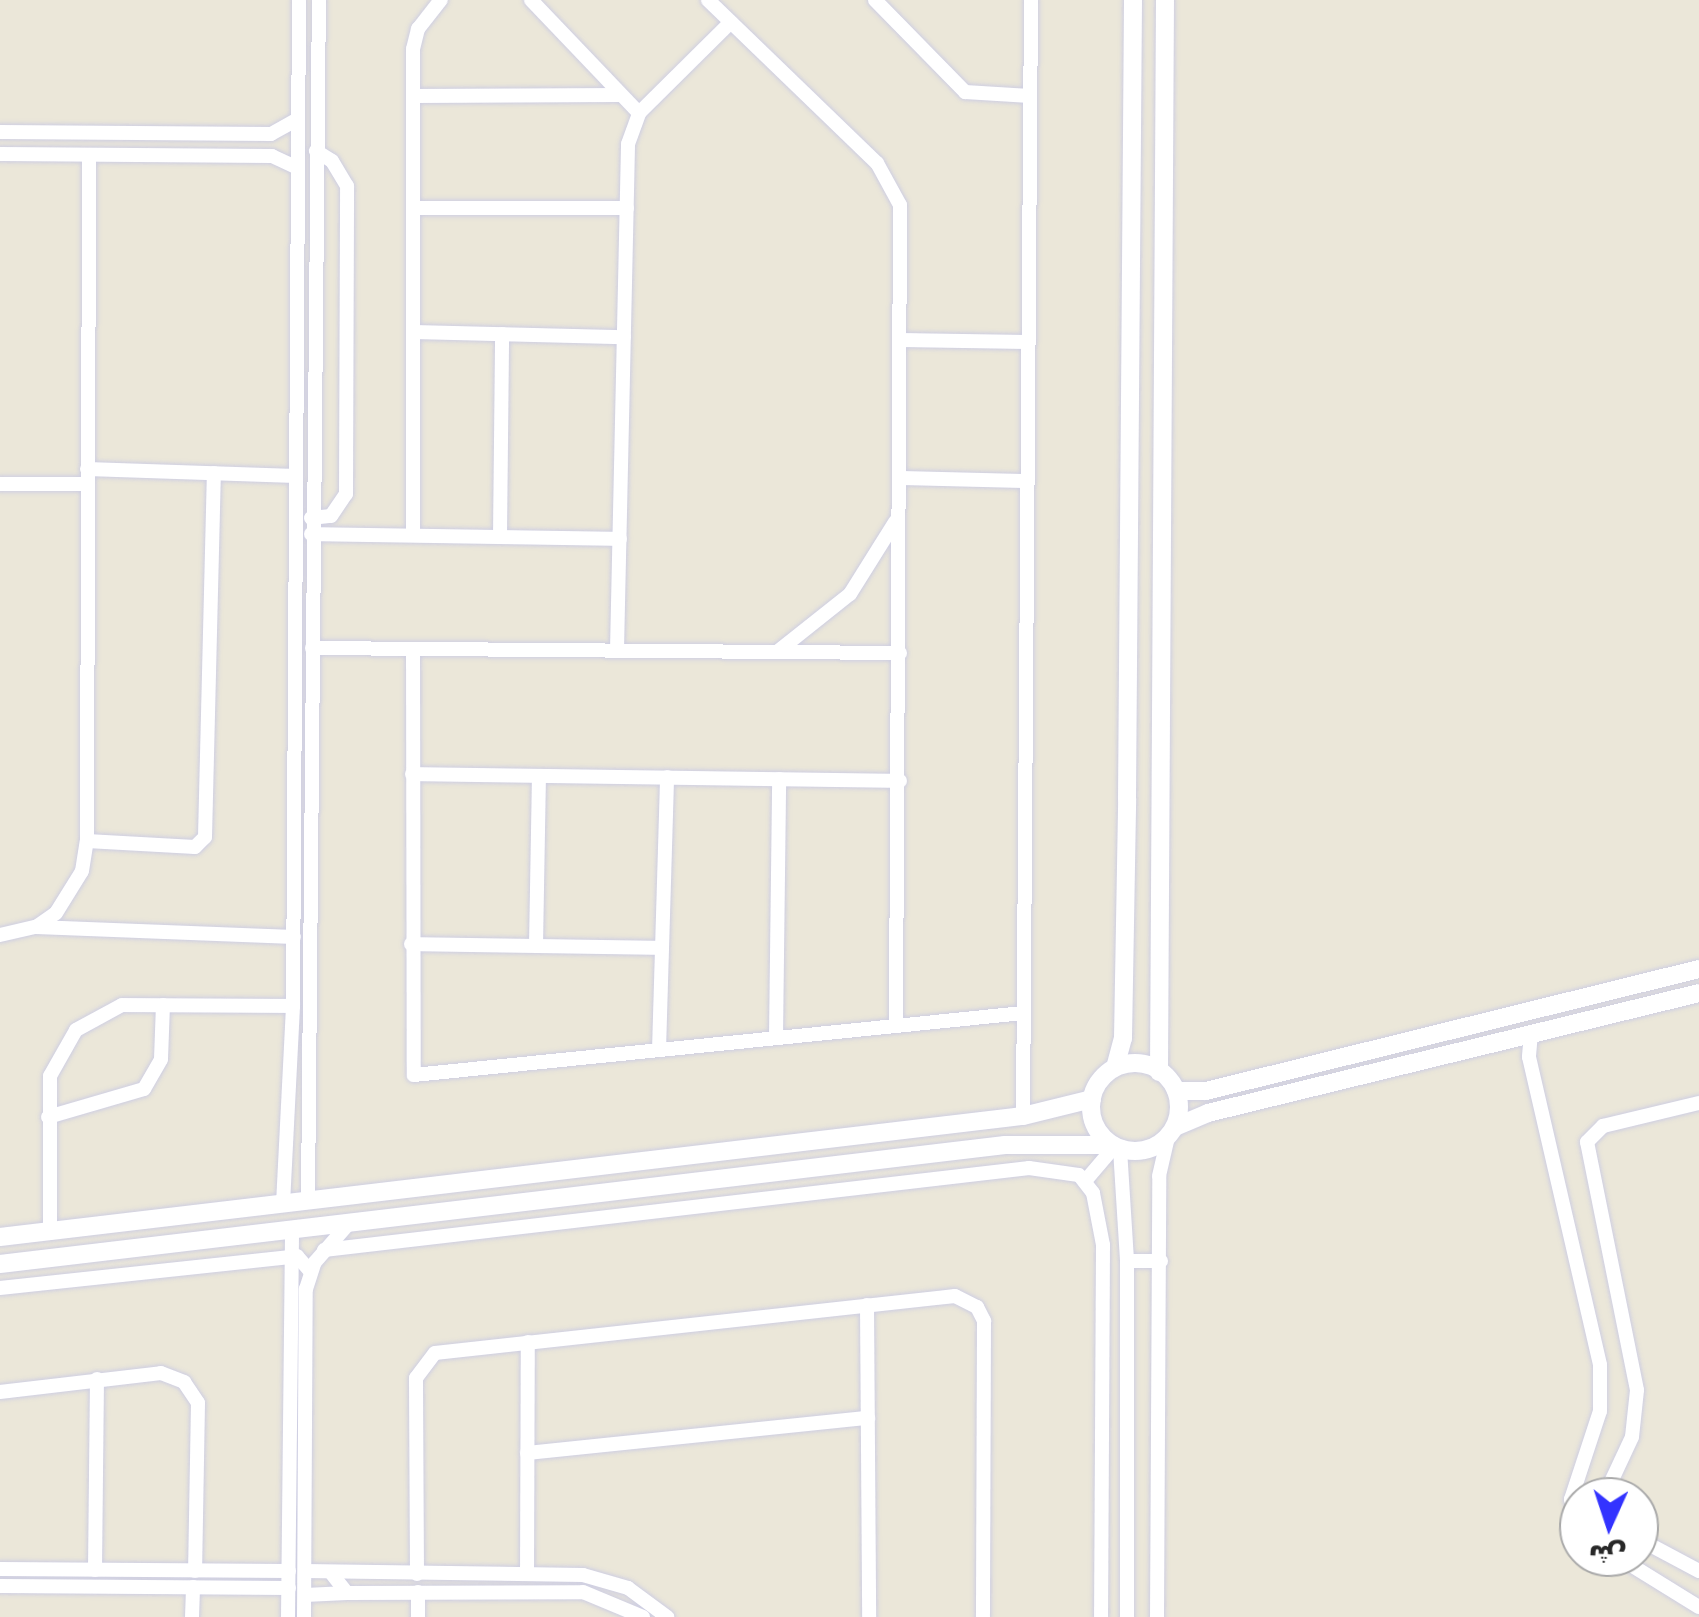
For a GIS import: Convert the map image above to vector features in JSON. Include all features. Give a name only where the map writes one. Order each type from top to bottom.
[{"type":"street","points":[[284,1204],[290,1134],[294,937],[299,0]]},
{"type":"street","points":[[308,1201],[311,526],[320,0]]},
{"type":"street","points":[[413,535],[413,96],[418,28],[440,0]]},
{"type":"street","points":[[531,0],[638,113]]},
{"type":"street","points":[[708,0],[877,163],[896,189],[900,653],[896,1025]]},
{"type":"street","points":[[875,0],[965,92],[1030,96]]},
{"type":"street","points":[[1023,1116],[1031,0]]},
{"type":"street","points":[[1128,1617],[1127,1261],[1115,1147],[1094,1125],[1092,1099],[1116,1064],[1124,972],[1133,0]]},
{"type":"street","points":[[1159,1072],[1164,0]]},
{"type":"street","points":[[617,650],[628,144],[638,113],[731,22]]},
{"type":"street","points":[[413,96],[621,94]]},
{"type":"street","points":[[0,132],[271,134],[296,120]]},
{"type":"street","points":[[311,526],[331,516],[346,494],[347,186],[332,161],[316,151]]},
{"type":"street","points":[[0,154],[272,156],[296,167]]},
{"type":"street","points":[[36,927],[72,894],[86,842],[89,155]]},
{"type":"street","points":[[414,208],[627,208]]},
{"type":"street","points":[[414,332],[624,337]]},
{"type":"street","points":[[500,536],[502,334]]},
{"type":"street","points":[[899,340],[1027,342]]},
{"type":"street","points":[[296,426],[313,426]]},
{"type":"street","points":[[86,842],[195,847],[205,838],[214,473]]},
{"type":"street","points":[[0,484],[87,476],[296,476]]},
{"type":"street","points":[[898,478],[1026,480]]},
{"type":"street","points":[[777,652],[850,594],[898,515]]},
{"type":"street","points":[[311,526],[413,535],[620,539]]},
{"type":"street","points":[[312,648],[900,653]]},
{"type":"street","points":[[413,649],[410,1068],[417,1076],[1024,1013]]},
{"type":"street","points":[[412,774],[900,782]]},
{"type":"street","points":[[536,946],[539,776]]},
{"type":"street","points":[[659,1050],[667,778]]},
{"type":"street","points":[[776,1038],[778,779]]},
{"type":"street","points":[[0,935],[36,927],[294,937]]},
{"type":"street","points":[[410,944],[662,948]]},
{"type":"street","points":[[1176,1091],[1260,1078],[1699,970]]},
{"type":"street","points":[[0,1264],[1005,1145],[1146,1150],[1172,1132],[1267,1099],[1699,992]]},
{"type":"street","points":[[50,1231],[50,1076],[76,1030],[122,1004],[293,1006]]},
{"type":"street","points":[[48,1118],[144,1089],[161,1059],[162,1004]]},
{"type":"street","points":[[1531,1033],[1529,1057],[1600,1365],[1600,1411],[1578,1477]]},
{"type":"street","points":[[1116,1064],[1159,1072],[1176,1091],[1172,1132],[1159,1176],[1157,1617]]},
{"type":"street","points":[[1260,1078],[1267,1099]]},
{"type":"street","points":[[0,1237],[1023,1116],[1092,1099]]},
{"type":"street","points":[[1613,1477],[1632,1437],[1637,1390],[1586,1142],[1602,1126],[1699,1102]]},
{"type":"street","points":[[290,1134],[307,1134]]},
{"type":"street","points":[[1086,1180],[1115,1147]]},
{"type":"street","points":[[324,1250],[1028,1168],[1086,1180]]},
{"type":"street","points":[[1086,1180],[1103,1246],[1101,1617]]},
{"type":"street","points":[[310,1271],[350,1222]]},
{"type":"street","points":[[292,1230],[297,1571],[304,1596],[304,1617]]},
{"type":"street","points":[[0,1288],[292,1257],[306,1261],[310,1271],[298,1465]]},
{"type":"street","points":[[1127,1261],[1161,1260]]},
{"type":"street","points":[[418,1574],[421,1364],[435,1353],[955,1296],[981,1314],[983,1617]]},
{"type":"street","points":[[867,1305],[870,1617]]},
{"type":"street","points":[[527,1574],[528,1342]]},
{"type":"street","points":[[0,1392],[169,1374],[195,1395],[195,1570]]},
{"type":"street","points":[[95,1570],[96,1379]]},
{"type":"street","points":[[528,1453],[868,1418]]},
{"type":"street","points":[[1659,1550],[1699,1571]]},
{"type":"street","points":[[0,1569],[527,1574],[614,1582],[667,1617]]},
{"type":"street","points":[[288,1617],[289,1588],[297,1571]]},
{"type":"street","points":[[332,1574],[347,1593]]},
{"type":"street","points":[[1650,1577],[1699,1607]]},
{"type":"street","points":[[0,1586],[289,1588]]},
{"type":"street","points":[[192,1587],[192,1617]]},
{"type":"street","points":[[418,1592],[418,1617]]},
{"type":"street","points":[[304,1596],[583,1592],[643,1617]]}]
